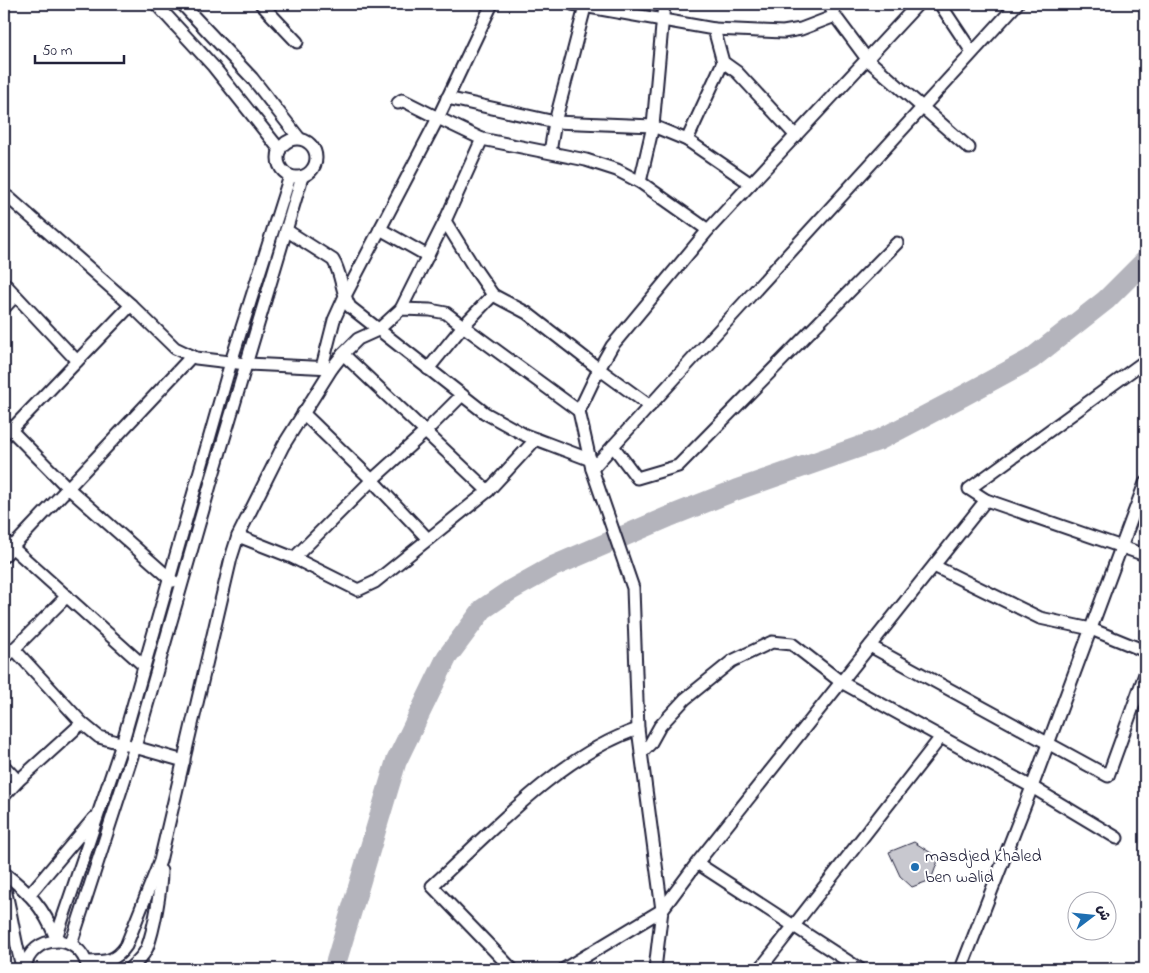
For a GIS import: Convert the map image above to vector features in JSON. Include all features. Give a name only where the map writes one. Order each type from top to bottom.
[{"type":"street","points":[[156,4],[213,66],[280,150]]},
{"type":"street","points":[[182,4],[252,78],[299,138],[310,143],[314,148],[317,159],[312,171],[302,177],[290,176],[285,173],[278,162],[280,150],[287,141],[299,138]]},
{"type":"street","points":[[261,4],[296,42]]},
{"type":"street","points":[[327,368],[334,320],[438,118],[492,4]]},
{"type":"street","points":[[572,4],[714,29],[783,32],[801,29],[834,16]]},
{"type":"street","points":[[640,182],[653,126],[664,4]]},
{"type":"street","points":[[829,4],[834,16],[867,59],[969,148]]},
{"type":"street","points":[[655,969],[662,910],[638,730],[633,588],[593,469],[580,411],[599,369],[612,346],[708,230],[918,4]]},
{"type":"street","points":[[940,4],[972,52]]},
{"type":"street","points":[[593,469],[1017,4]]},
{"type":"street","points":[[550,152],[555,122],[585,7]]},
{"type":"street","points":[[714,29],[724,62],[736,72],[796,136]]},
{"type":"street","points":[[687,140],[724,62]]},
{"type":"street","points":[[447,98],[555,122],[653,126],[687,140],[751,184]]},
{"type":"street","points":[[398,103],[402,100],[482,139],[586,160],[617,170],[640,182],[708,230]]},
{"type":"street","points":[[24,969],[34,949],[56,939],[71,944],[78,949],[88,966],[112,960],[120,955],[126,946],[160,861],[238,536],[283,446],[327,368],[358,339],[378,330],[401,309],[445,221],[482,139]]},
{"type":"street","points":[[56,939],[122,744],[231,362],[290,176]]},
{"type":"street","points":[[71,944],[135,748],[302,177]]},
{"type":"street","points":[[4,202],[8,197],[131,306],[175,348],[192,356],[246,364],[327,368]]},
{"type":"street","points":[[445,221],[472,266],[494,295],[527,312],[599,369],[650,406]]},
{"type":"street","points":[[380,229],[428,256]]},
{"type":"street","points":[[286,230],[333,260],[338,268],[344,298],[350,307],[428,369],[486,413],[593,469]]},
{"type":"street","points":[[613,446],[637,478],[678,466],[898,243]]},
{"type":"street","points":[[4,283],[77,361]]},
{"type":"street","points":[[428,369],[463,326],[494,295]]},
{"type":"street","points":[[4,308],[15,296]]},
{"type":"street","points":[[131,306],[77,361],[7,427],[68,488],[169,579],[181,586]]},
{"type":"street","points":[[401,309],[430,310],[446,313],[580,411]]},
{"type":"street","points":[[343,354],[488,491]]},
{"type":"street","points":[[144,666],[67,596],[6,548],[68,488],[192,356]]},
{"type":"street","points":[[1145,361],[969,489],[986,500],[1145,556]]},
{"type":"street","points":[[294,558],[372,480],[462,395]]},
{"type":"street","points":[[303,412],[428,539]]},
{"type":"street","points":[[238,536],[294,558],[358,590],[375,582],[488,491],[536,439]]},
{"type":"street","points":[[961,969],[1032,787],[1145,483]]},
{"type":"street","points":[[564,969],[662,910],[697,863],[986,500]]},
{"type":"street","points":[[934,566],[1040,618],[1091,629],[1145,651]]},
{"type":"street","points":[[4,659],[67,596]]},
{"type":"street","points":[[641,753],[650,744],[660,726],[685,699],[732,661],[772,642],[792,644],[841,682],[1032,787],[1117,838]]},
{"type":"street","points":[[870,646],[1108,776],[1145,674]]},
{"type":"street","points":[[14,649],[82,723],[99,737],[184,761]]},
{"type":"street","points":[[4,796],[82,723]]},
{"type":"street","points":[[512,969],[432,886],[529,796],[550,780],[593,749],[638,730]]},
{"type":"street","points":[[760,969],[941,738]]},
{"type":"street","points":[[4,766],[18,781]]},
{"type":"street","points":[[29,895],[98,813]]},
{"type":"street","points":[[129,969],[138,962],[146,950],[154,919],[161,875],[160,861]]},
{"type":"street","points":[[697,863],[860,969]]},
{"type":"street","points":[[4,873],[37,902],[48,920],[56,939]]},
{"type":"street","points":[[4,886],[11,909],[17,952],[24,969]]},
{"type":"building","name":"masdjed khaled ben walid","points":[[914,842],[939,858],[931,880],[912,887],[900,876],[889,852]]},
{"type":"waterway","points":[[334,969],[396,762],[447,657],[483,609],[511,590],[554,566],[736,490],[879,440],[963,396],[1031,359],[1106,300],[1145,261]]},
{"type":"place","name":"masdjed khaled ben walid","points":[[915,867]]}]
